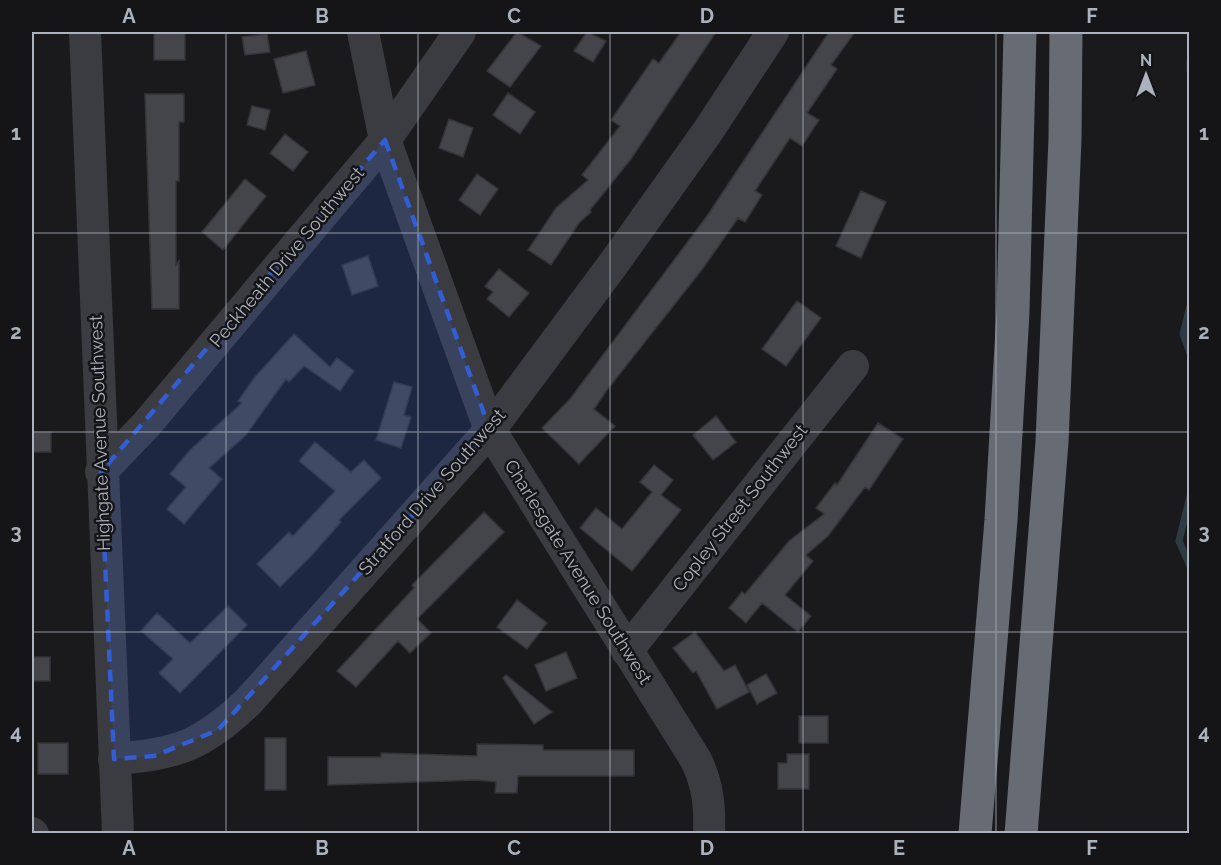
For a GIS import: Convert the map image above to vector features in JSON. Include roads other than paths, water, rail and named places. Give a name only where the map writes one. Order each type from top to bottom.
[{"type":"highway","points":[[975,834],[1001,520],[1012,323],[1020,32]]},
{"type":"highway","points":[[1021,834],[1052,441],[1065,139],[1066,32]]},
{"type":"street","name":"Highgate Avenue Southwest","points":[[85,32],[101,472],[118,834]]},
{"type":"street","name":"Charlesgate Avenue Southwest","points":[[363,32],[385,140],[490,430],[696,760],[706,781],[710,805],[709,834]]},
{"type":"street","name":"Peckheath Drive Southwest","points":[[101,472],[146,425],[385,140],[460,32]]},
{"type":"street","name":"Stratford Drive Southwest","points":[[114,759],[154,756],[187,746],[218,730],[248,702],[490,430],[694,150],[773,32]]},
{"type":"street","name":"Copley Street Southwest","points":[[627,651],[853,366]]},
{"type":"waterway","points":[[1190,62],[1190,70]]},
{"type":"waterway","points":[[1190,306],[1183,334],[1190,353]]},
{"type":"waterway","points":[[1190,496],[1179,541],[1190,566]]}]
